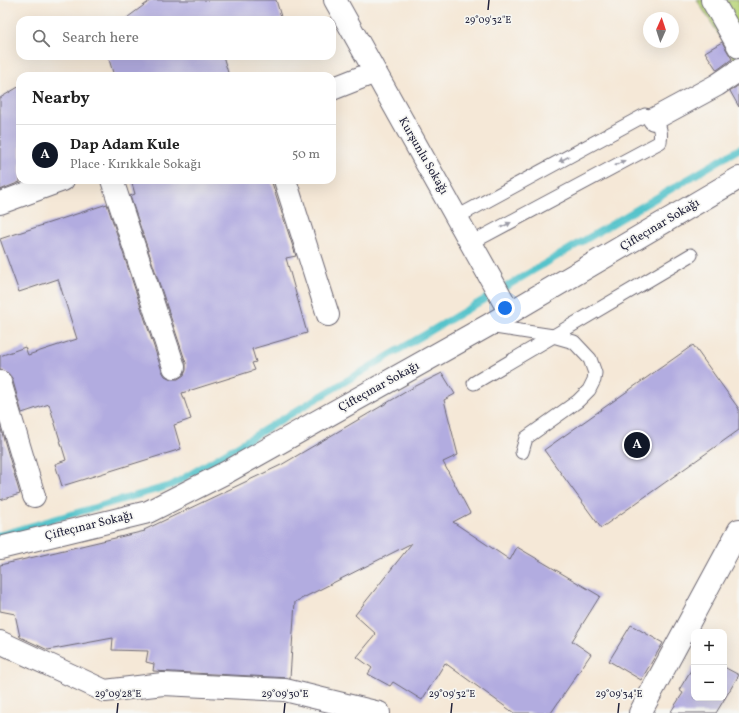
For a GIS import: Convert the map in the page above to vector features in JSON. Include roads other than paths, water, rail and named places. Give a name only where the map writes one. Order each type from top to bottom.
[{"type":"street","name":"Kurşunlu Sokağı","points":[[334,0],[510,313]]},
{"type":"street","points":[[712,0],[739,48]]},
{"type":"street","points":[[654,119],[717,85],[739,70]]},
{"type":"street","points":[[336,87],[375,72]]},
{"type":"street","name":"Çifteçınar Sokağı","points":[[0,548],[148,512],[227,472],[489,325],[739,178]]},
{"type":"street","points":[[0,203],[51,184]]},
{"type":"street","points":[[113,184],[174,367]]},
{"type":"street","points":[[286,184],[328,315]]},
{"type":"street","points":[[0,382],[34,496]]},
{"type":"street","points":[[640,713],[739,530]]},
{"type":"street","points":[[0,642],[105,691],[163,684],[285,690],[379,713]]},
{"type":"lane","points":[[457,217],[645,115],[654,119],[661,133],[660,142],[471,243]]},
{"type":"lane","points":[[474,382],[691,255]]},
{"type":"lane","points":[[489,325],[502,329],[553,336],[574,342],[590,359],[595,373],[594,380],[589,390],[578,401],[526,438],[522,452]]},
{"type":"waterway","points":[[0,535],[172,485],[739,149]]},
{"type":"place","name":"Dap Adam Kule","points":[[637,445]]}]
